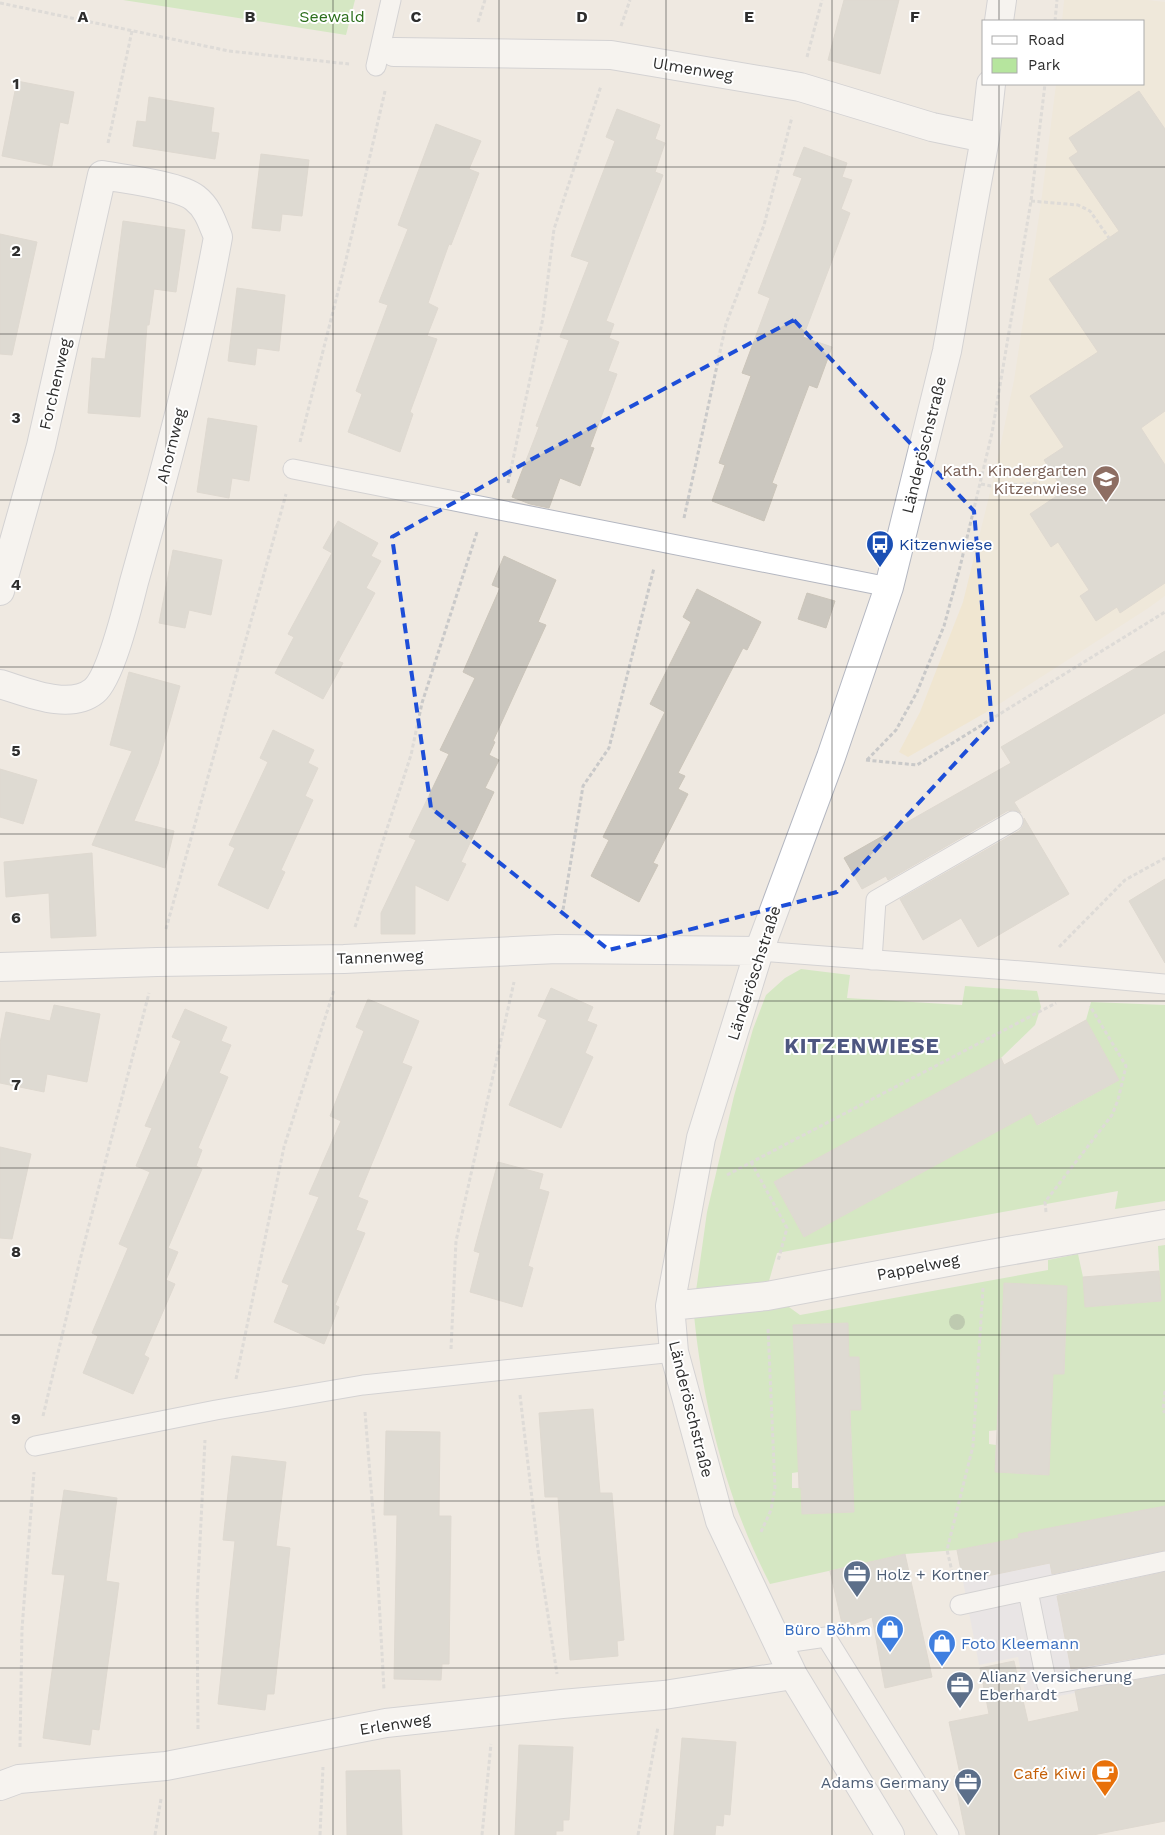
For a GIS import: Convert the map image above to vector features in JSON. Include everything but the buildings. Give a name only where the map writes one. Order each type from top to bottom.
[{"type":"street","points":[[999,20],[1002,0]]},
{"type":"street","name":"Ulmenweg","points":[[385,59],[611,55],[800,87],[932,127],[985,138]]},
{"type":"street","name":"Länderöschstraße","points":[[890,1835],[793,1675],[720,1521],[674,1352],[670,1306],[701,1138],[760,951],[831,757],[889,587],[947,350],[985,138],[991,85]]},
{"type":"street","name":"Forchenweg","points":[[0,591],[41,446],[102,176]]},
{"type":"street","name":"Ahornweg","points":[[0,684],[50,699],[77,699],[95,691],[108,669],[170,454],[213,262],[218,237],[209,213],[194,197],[175,189],[102,176]]},
{"type":"street","name":"Tannenweg","points":[[0,967],[344,959],[557,949],[760,951]]},
{"type":"street","name":"Pappelweg","points":[[670,1306],[767,1296],[985,1255],[1165,1224]]},
{"type":"street","name":"Erlenweg","points":[[10,1783],[166,1766],[386,1723],[664,1695],[793,1675]]},
{"type":"lane","points":[[385,59],[391,0]]},
{"type":"lane","points":[[293,469],[889,587]]},
{"type":"lane","points":[[872,960],[876,900],[1013,821]]},
{"type":"lane","points":[[760,951],[1165,984]]},
{"type":"lane","points":[[35,1446],[216,1410],[363,1385],[674,1352]]},
{"type":"lane","points":[[960,1605],[1165,1561]]},
{"type":"lane","points":[[1028,1591],[1046,1685],[1165,1664]]},
{"type":"lane","points":[[778,1644],[826,1637],[950,1835]]},
{"type":"path","points":[[800,87],[822,0]]},
{"type":"path","points":[[1054,20],[1057,0]]},
{"type":"path","points":[[0,3],[229,51],[385,59],[345,264],[293,469],[157,962],[80,1260],[35,1446],[10,1783]]},
{"type":"path","points":[[102,176],[132,31]]},
{"type":"path","points":[[867,760],[896,730],[917,692],[944,626],[981,484],[992,433],[1031,202],[1045,85]]},
{"type":"path","points":[[1031,202],[1078,205],[1090,211],[1109,238]]},
{"type":"path","points":[[981,484],[991,486],[1040,483]]},
{"type":"path","points":[[831,757],[917,764],[1165,612]]},
{"type":"path","points":[[1034,972],[1125,880],[1165,858]]},
{"type":"path","points":[[450,1375],[456,1241],[521,951]]},
{"type":"path","points":[[198,1759],[197,1603],[206,1420],[233,1397],[284,1147],[344,959]]},
{"type":"path","points":[[691,1194],[1103,979]]},
{"type":"path","points":[[1049,1244],[1045,1202],[1112,1116],[1126,1066],[1081,990]]},
{"type":"path","points":[[751,1162],[787,1228],[767,1296],[775,1488],[771,1510],[761,1533]]},
{"type":"path","points":[[947,1550],[973,1446],[985,1255]]},
{"type":"path","points":[[517,1368],[538,1550],[562,1704]]},
{"type":"path","points":[[363,1385],[378,1562],[386,1723]]},
{"type":"path","points":[[1165,1391],[1163,1410],[1165,1413]]},
{"type":"path","points":[[638,1835],[664,1695]]},
{"type":"path","points":[[482,1835],[494,1712]]},
{"type":"path","points":[[320,1835],[325,1736]]},
{"type":"highlighted area","points":[[794,320],[974,511],[992,723],[837,892],[609,950],[431,808],[392,537],[534,458]]},
{"type":"shaded area","points":[[1064,0],[1148,0],[1165,2],[1165,596],[990,710],[908,757],[899,752],[920,712],[963,602],[994,476],[1014,380],[1041,203],[1056,85],[1145,85],[1145,20],[1062,20]]},
{"type":"shaded area","points":[[1165,1506],[1165,1676],[1027,1702],[1018,1657],[979,1665],[957,1550],[1019,1538],[1018,1534]]},
{"type":"green space","name":"Seewald","points":[[123,0],[355,0],[346,35]]},
{"type":"green space","points":[[801,969],[850,975],[847,998],[962,1005],[965,986],[1037,991],[1041,1007],[1035,1025],[1001,1058],[774,1182],[804,1237],[1031,1113],[1038,1125],[1119,1080],[1086,1020],[1091,1002],[1165,1005],[1165,1201],[1115,1209],[1118,1191],[777,1253],[769,1281],[696,1291],[707,1212],[734,1096],[753,1029],[766,995],[785,978]]},
{"type":"green space","points":[[1165,1245],[1165,1506],[1019,1534],[1019,1538],[957,1550],[905,1554],[770,1584],[741,1520],[719,1453],[704,1384],[694,1315],[782,1302],[800,1315],[1048,1270],[1048,1260],[1078,1254],[1083,1277],[1086,1307],[1161,1301],[1158,1246]],"holes":[[[1004,1283],[1056,1286],[1066,1321],[1064,1374],[1053,1374],[1049,1475],[995,1472],[996,1445],[989,1444],[989,1431],[998,1430]],[[847,1323],[854,1512],[802,1514],[801,1488],[792,1488],[792,1473],[799,1472],[793,1325]]]},
{"type":"place","name":"Kath. Kindergarten Kitzenwiese","points":[[1106,503]]},
{"type":"place","name":"Kitzenwiese","points":[[880,568]]},
{"type":"place","name":"Holz + Kortner","points":[[857,1598]]},
{"type":"place","name":"Büro Böhm","points":[[890,1653]]},
{"type":"place","name":"Foto Kleemann","points":[[942,1667]]},
{"type":"place","name":"Alianz Versicherung Eberhardt","points":[[960,1709]]},
{"type":"place","name":"Café Kiwi","points":[[1105,1797]]},
{"type":"place","name":"Adams Germany","points":[[968,1806]]},
{"type":"district","name":"KITZENWIESE","points":[[862,1045]]}]
